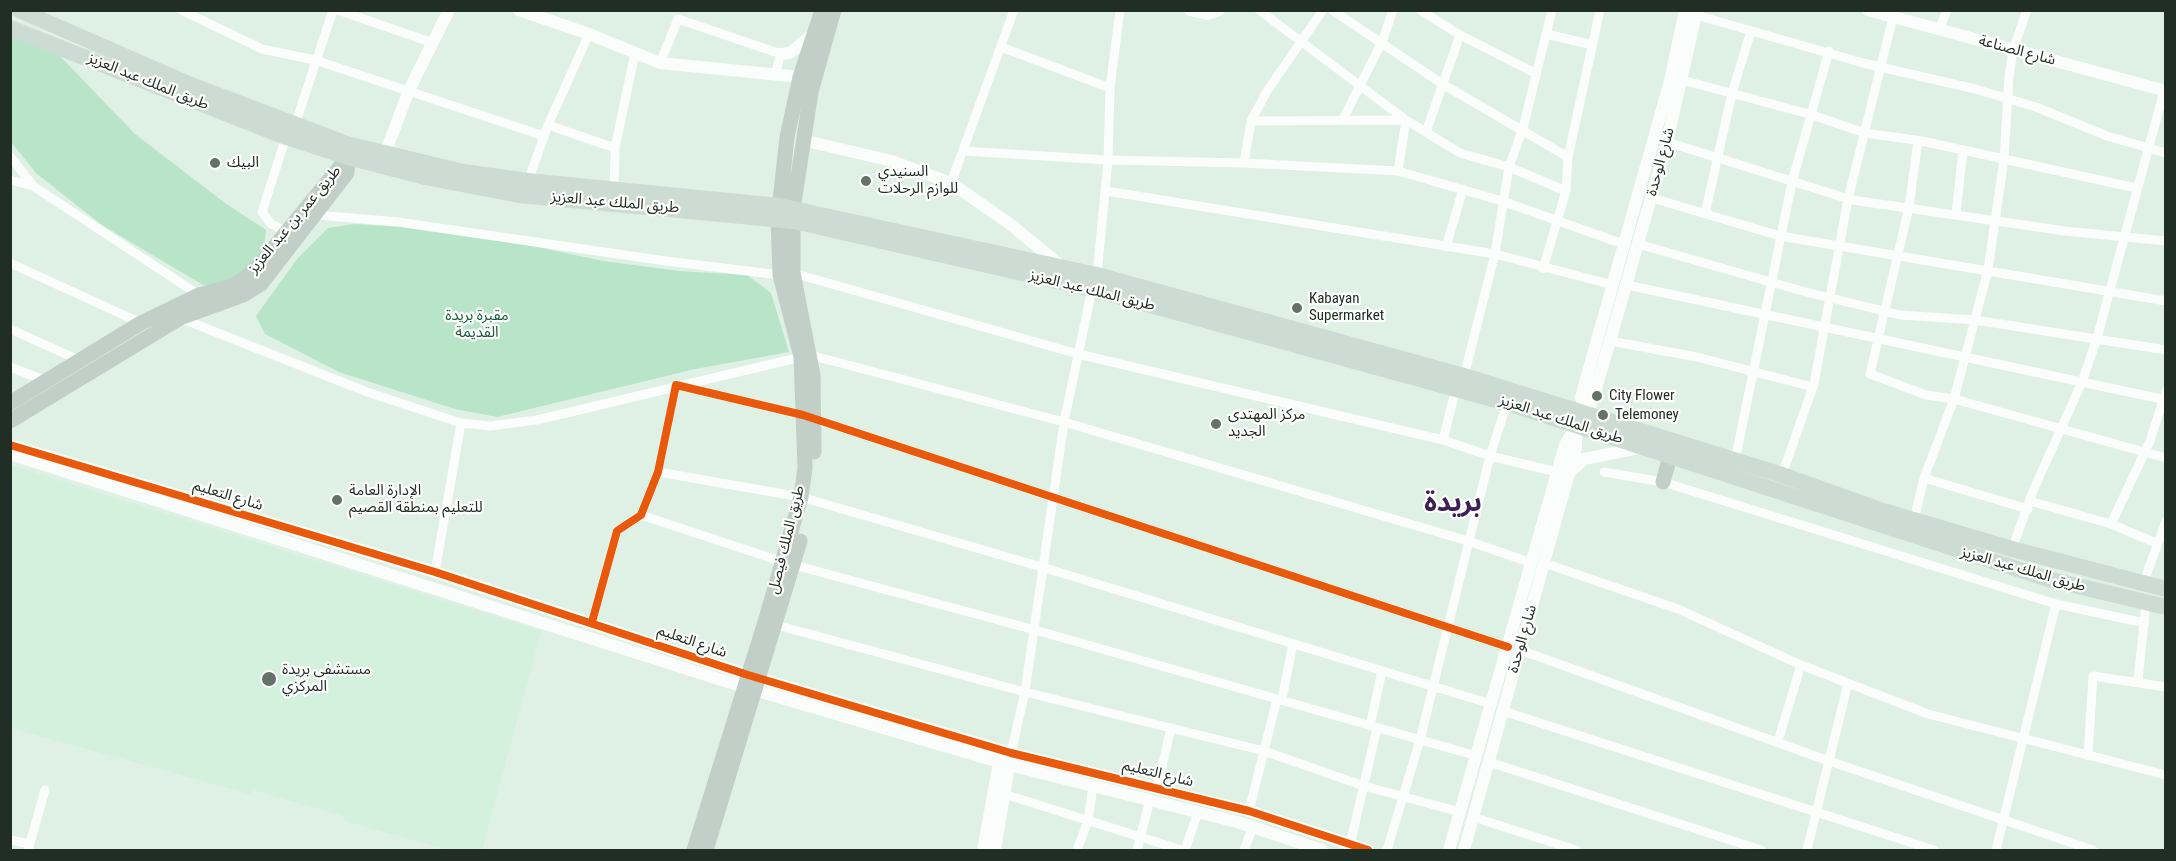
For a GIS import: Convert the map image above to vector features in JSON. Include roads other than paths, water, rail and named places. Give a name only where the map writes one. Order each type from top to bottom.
[{"type":"highway","name":"طريق الملك عبد العزيز","points":[[19,10],[348,157],[425,177],[519,195],[786,214],[1094,282],[1460,382],[1580,421],[1670,456],[1903,533],[2048,579],[2166,607]]},
{"type":"highway","name":"طريق الملك عبد العزيز","points":[[10,28],[291,131],[385,154],[463,172],[528,182],[614,189],[786,214],[1062,267],[1094,282]]},
{"type":"highway","name":"طريق الملك عبد العزيز","points":[[1460,382],[1507,403],[1735,461],[1914,520],[2012,549],[2166,589]]},
{"type":"main road","name":"طريق الملك فيصل","points":[[706,850],[752,682],[814,471],[806,356],[786,274],[787,137],[800,77],[822,10]]},
{"type":"main road","name":"طريق الملك فيصل","points":[[786,214],[811,92],[834,10]]},
{"type":"main road","name":"طريق عمر بن عبد العزيز","points":[[10,421],[180,318],[243,295],[261,284],[347,173],[348,157]]},
{"type":"main road","name":"طريق عمر بن عبد العزيز","points":[[10,403],[141,323],[200,295],[230,287],[244,279],[262,262],[285,231],[348,157]]},
{"type":"main road","points":[[1663,482],[1670,456]]},
{"type":"main road","name":"طريق الملك فيصل","points":[[694,850],[752,682],[776,625],[788,563]]},
{"type":"street","points":[[181,10],[262,49],[315,60],[544,136]]},
{"type":"street","points":[[285,231],[271,224],[262,212],[333,10]]},
{"type":"street","points":[[338,10],[433,43]]},
{"type":"street","points":[[385,154],[409,90],[449,10]]},
{"type":"street","points":[[519,10],[589,34],[660,63],[800,77]]},
{"type":"street","points":[[951,183],[1014,10]]},
{"type":"street","points":[[983,850],[1025,692],[1045,568],[1064,422],[1094,282],[1106,191],[1110,88],[1120,10]]},
{"type":"street","points":[[1190,10],[1207,14],[1219,10]]},
{"type":"street","points":[[1259,10],[1406,120],[1460,153],[1509,167],[1566,191]]},
{"type":"street","points":[[1244,163],[1251,121],[1267,91],[1323,10]]},
{"type":"street","points":[[1332,10],[1444,85],[1523,128],[1568,157]]},
{"type":"street","points":[[1343,119],[1382,42],[1393,10]]},
{"type":"street","points":[[1420,10],[1460,35],[1535,73]]},
{"type":"street","points":[[1443,440],[1495,254],[1509,167],[1523,128],[1552,10]]},
{"type":"street","points":[[1543,268],[1566,191],[1568,157],[1600,10]]},
{"type":"street","name":"شارع الصناعة","points":[[1868,10],[2165,91]]},
{"type":"street","points":[[1939,30],[1947,10]]},
{"type":"street","points":[[1914,520],[1924,478],[1954,399],[1988,270],[2004,159],[2007,99],[2013,50],[2027,10]]},
{"type":"street","points":[[1580,421],[1581,397],[1613,285],[1632,244],[1688,12],[1829,51],[1863,63],[2007,99],[2166,153]]},
{"type":"street","name":"شارع الوحدة","points":[[1464,850],[1503,711],[1514,648],[1563,473],[1576,448],[1580,421],[1591,405],[1627,285],[1632,244],[1652,198],[1667,142],[1682,80],[1688,12]]},
{"type":"street","points":[[660,63],[678,18],[781,54],[790,53],[815,32]]},
{"type":"street","points":[[1782,475],[1813,387],[1848,199],[1893,18]]},
{"type":"street","points":[[1705,214],[1732,93],[1750,30]]},
{"type":"street","points":[[528,182],[548,125],[589,34]]},
{"type":"street","points":[[1546,34],[1593,45]]},
{"type":"street","points":[[1426,132],[1460,35]]},
{"type":"street","points":[[1001,47],[1110,88]]},
{"type":"street","points":[[1735,461],[1792,182],[1809,114],[1829,51]]},
{"type":"street","points":[[614,189],[615,148],[635,52]]},
{"type":"street","points":[[775,74],[781,54]]},
{"type":"street","points":[[1682,80],[1809,114],[1865,133],[1963,150],[2136,188]]},
{"type":"street","points":[[2012,549],[2082,382],[2097,338],[2127,236],[2136,188],[2150,149],[2165,91]]},
{"type":"street","points":[[1251,121],[1406,120]]},
{"type":"street","points":[[1398,171],[1406,120]]},
{"type":"street","points":[[548,125],[615,148]]},
{"type":"street","points":[[802,140],[892,161],[951,183],[1010,224],[1062,267]]},
{"type":"street","points":[[1918,141],[1909,207],[1896,257],[1887,311],[1870,374],[1926,395],[1954,399],[2166,458]]},
{"type":"street","points":[[1667,142],[1848,199],[1996,221],[2166,241]]},
{"type":"street","points":[[1956,214],[1963,150]]},
{"type":"street","points":[[963,151],[1108,160],[1244,163],[1398,171],[1502,201],[1632,244],[1900,315],[1975,320],[2166,350]]},
{"type":"street","points":[[10,156],[33,186]]},
{"type":"street","points":[[10,180],[33,186],[200,295]]},
{"type":"street","points":[[1446,247],[1462,189]]},
{"type":"street","points":[[1106,191],[1495,254],[1613,285]]},
{"type":"street","points":[[1652,198],[1780,236],[2166,301]]},
{"type":"street","points":[[316,215],[398,222],[666,261],[786,274],[1078,354],[1443,440],[1490,456],[1563,473],[1584,459],[1645,447]]},
{"type":"street","points":[[10,263],[141,323]]},
{"type":"street","points":[[1627,285],[1763,316],[1825,326],[2082,382],[2165,397],[2145,452],[2111,524]]},
{"type":"street","points":[[180,318],[368,392],[461,423],[490,426],[537,420],[676,385],[806,356],[1064,422],[1468,541],[1678,609],[1801,664],[1928,714],[2166,775]]},
{"type":"street","points":[[10,329],[81,361]]},
{"type":"street","points":[[1610,341],[1696,357],[1813,387]]},
{"type":"street","points":[[10,367],[47,381]]},
{"type":"street","points":[[676,385],[809,417],[1054,496],[1514,648],[1829,761],[2093,850]]},
{"type":"street","points":[[592,622],[617,531],[641,515],[658,472],[676,385]]},
{"type":"street","points":[[1387,850],[1420,740],[1468,541],[1490,456],[1507,403]]},
{"type":"street","points":[[435,572],[461,423]]},
{"type":"street","name":"شارع التعليم","points":[[10,445],[435,572],[592,622],[752,682]]},
{"type":"street","name":"شارع التعليم","points":[[10,454],[1006,760],[1093,786],[1253,827],[1322,850]]},
{"type":"street","points":[[658,472],[805,498],[1045,568],[1491,704]]},
{"type":"street","points":[[1604,472],[1663,482],[1896,552],[2056,604],[2145,623]]},
{"type":"street","points":[[1924,478],[2111,524],[2156,543]]},
{"type":"street","points":[[641,515],[788,563],[1035,630],[1477,756]]},
{"type":"street","points":[[2143,584],[2156,543],[2166,521]]},
{"type":"street","points":[[1896,552],[1903,533]]},
{"type":"street","points":[[2138,681],[2146,603]]},
{"type":"street","points":[[1996,850],[2056,604]]},
{"type":"street","points":[[776,625],[1025,692],[1264,751],[1365,786],[1460,812]]},
{"type":"street","points":[[1250,811],[1293,644]]},
{"type":"street","points":[[1449,850],[1491,704],[1514,648]]},
{"type":"street","points":[[1778,741],[1801,664]]},
{"type":"street","points":[[1350,844],[1365,786],[1382,671]]},
{"type":"street","points":[[2088,756],[2093,676],[2166,687]]},
{"type":"street","points":[[1807,850],[1848,683]]},
{"type":"street","points":[[1503,711],[1934,850]]},
{"type":"street","points":[[1157,788],[1171,728]]},
{"type":"street","points":[[995,850],[1004,794],[1006,760]]},
{"type":"street","name":"شارع التعليم","points":[[1006,760],[1157,788],[1250,811],[1368,850]]},
{"type":"street","points":[[1489,762],[1761,850]]},
{"type":"street","points":[[1077,850],[1088,821],[1093,786]]},
{"type":"street","points":[[10,840],[29,847],[45,790]]},
{"type":"street","points":[[1004,794],[1184,850],[1198,812]]},
{"type":"street","points":[[1137,850],[1150,800]]},
{"type":"street","points":[[1473,817],[1576,850]]},
{"type":"street","points":[[1244,850],[1253,827]]},
{"type":"place","name":"البيك","points":[[215,163]]},
{"type":"place","name":"السنيدي للوازم الرحلات","points":[[866,181]]},
{"type":"place","name":"Kabayan Supermarket","points":[[1297,308]]},
{"type":"place","name":"City Flower","points":[[1597,396]]},
{"type":"place","name":"Telemoney","points":[[1603,415]]},
{"type":"place","name":"مركز المهتدى الجديد","points":[[1216,424]]},
{"type":"place","name":"الإدارة العامة للتعليم بمنطقة القصيم","points":[[337,500]]},
{"type":"place","name":"مستشفى بريدة المركزي","points":[[269,679]]},
{"type":"district","name":"بريدة","points":[[1453,504]]},
{"type":"park label","name":"مقبرة بريدة القديمة","points":[[477,324]]}]
